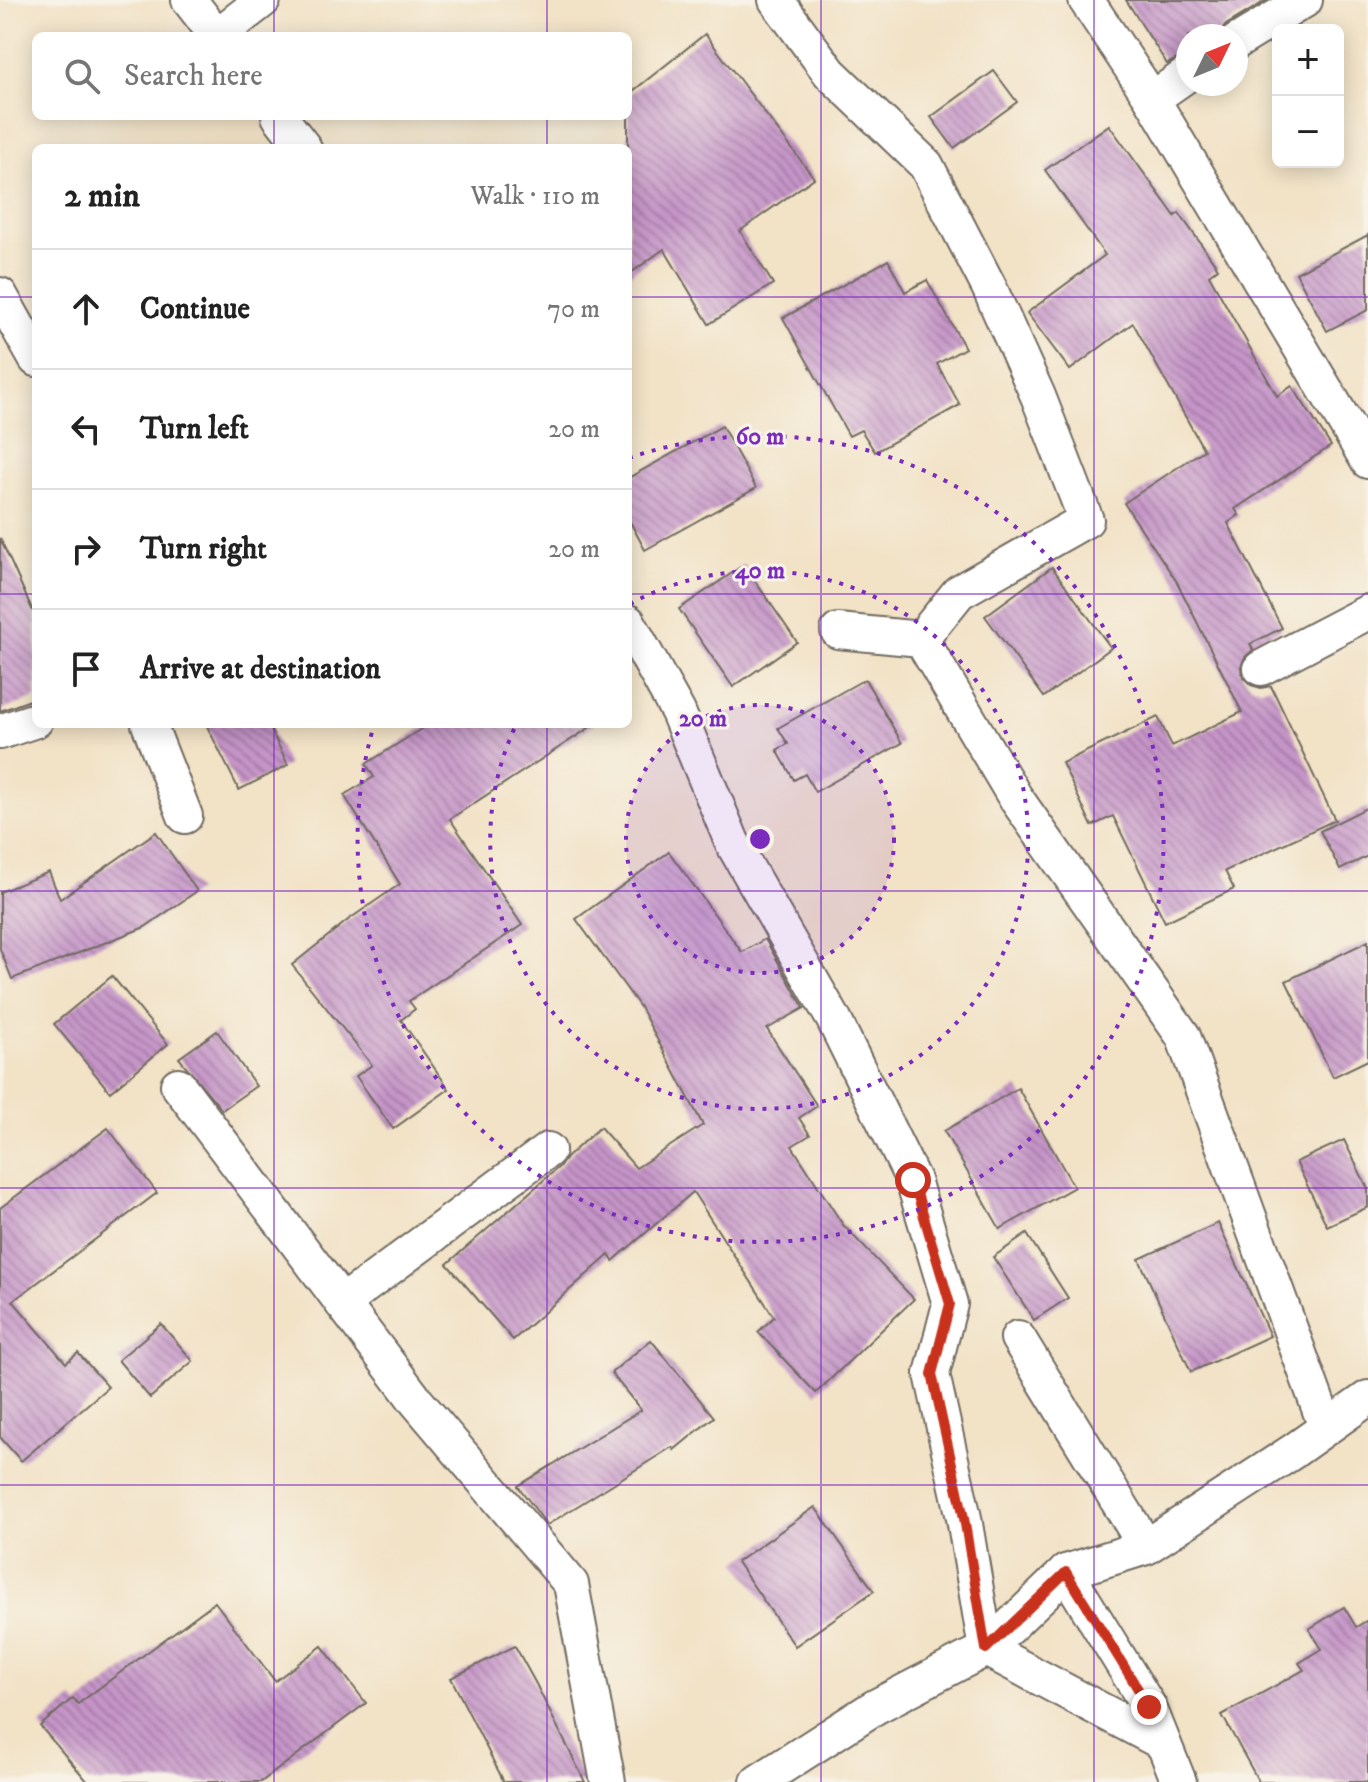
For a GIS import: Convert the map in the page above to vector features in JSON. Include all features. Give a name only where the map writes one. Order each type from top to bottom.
[{"type":"street","points":[[189,0],[214,32]]},
{"type":"street","points":[[222,32],[263,0]]},
{"type":"street","points":[[776,0],[830,73],[926,165],[989,287],[1038,396],[1086,520],[959,592],[921,639]]},
{"type":"street","points":[[1086,0],[1152,99],[1368,461]]},
{"type":"street","points":[[1248,35],[1305,0]]},
{"type":"street","points":[[1152,99],[1176,82]]},
{"type":"street","points":[[282,120],[301,144]]},
{"type":"street","points":[[0,295],[32,352]]},
{"type":"street","points":[[1261,668],[1368,612]]},
{"type":"street","points":[[632,629],[678,712],[732,842],[833,1018],[913,1180],[950,1304],[932,1374],[964,1518],[986,1649]]},
{"type":"street","points":[[838,631],[921,639]]},
{"type":"street","points":[[921,639],[1015,797],[1183,1036],[1326,1427]]},
{"type":"street","points":[[0,732],[32,721]]},
{"type":"street","points":[[151,728],[185,816]]},
{"type":"street","points":[[178,1085],[417,1402],[571,1584],[608,1782]]},
{"type":"street","points":[[342,1303],[548,1150]]},
{"type":"street","points":[[1018,1338],[1146,1547]]},
{"type":"street","points":[[758,1782],[875,1707],[986,1649],[1066,1572],[1146,1547],[1368,1398]]},
{"type":"street","points":[[1066,1572],[1149,1707],[1179,1782]]},
{"type":"street","points":[[986,1649],[1163,1743]]},
{"type":"building","points":[[1126,0],[1267,0],[1228,24],[1176,24],[1176,60],[1167,64]]},
{"type":"building","points":[[705,34],[814,178],[740,231],[773,284],[709,324],[664,249],[632,272],[632,144],[628,144],[628,120],[632,120],[632,92]]},
{"type":"building","points":[[994,71],[1017,102],[954,148],[931,117]]},
{"type":"building","points":[[1109,125],[1175,216],[1179,213],[1218,268],[1209,275],[1277,396],[1292,386],[1331,446],[1235,509],[1239,515],[1228,523],[1282,628],[1250,644],[1253,650],[1241,666],[1243,677],[1251,685],[1261,688],[1271,686],[1335,820],[1225,871],[1234,889],[1165,922],[1113,816],[1092,826],[1062,763],[1158,717],[1172,746],[1242,712],[1177,582],[1124,503],[1204,450],[1133,323],[1070,370],[1027,313],[1105,255],[1045,170]]},
{"type":"building","points":[[1368,235],[1368,310],[1327,331],[1296,273]]},
{"type":"building","points":[[888,260],[905,292],[927,280],[965,348],[937,364],[960,405],[875,452],[861,430],[849,436],[783,318]]},
{"type":"building","points":[[722,426],[756,488],[645,550],[632,526],[632,476]]},
{"type":"building","points":[[0,538],[32,609],[32,699],[0,711]]},
{"type":"building","points":[[744,565],[797,642],[733,687],[679,609]]},
{"type":"building","points":[[1052,567],[1111,648],[1044,697],[985,616]]},
{"type":"building","points":[[865,679],[902,743],[815,792],[805,774],[794,780],[777,750],[788,744],[778,728]]},
{"type":"building","points":[[208,728],[270,728],[288,765],[239,790]]},
{"type":"building","points":[[423,728],[589,728],[450,819],[522,925],[409,1001],[415,1009],[401,1020],[449,1089],[393,1129],[356,1076],[372,1065],[292,965],[400,884],[344,795],[374,777],[366,764]]},
{"type":"building","points":[[1368,807],[1368,856],[1340,870],[1320,831]]},
{"type":"building","points":[[156,832],[197,891],[145,927],[12,979],[0,949],[0,892],[49,872],[60,899]]},
{"type":"building","points":[[669,852],[742,952],[765,939],[804,1008],[767,1029],[817,1106],[799,1118],[810,1135],[792,1146],[843,1225],[914,1299],[816,1393],[758,1332],[774,1317],[693,1192],[613,1261],[609,1255],[513,1340],[447,1264],[600,1127],[636,1168],[703,1125],[640,1007],[576,919]]},
{"type":"building","points":[[1368,941],[1368,1060],[1333,1077],[1286,981]]},
{"type":"building","points":[[112,976],[168,1044],[110,1092],[54,1024]]},
{"type":"building","points":[[217,1031],[256,1086],[222,1110],[179,1058]]},
{"type":"building","points":[[1018,1088],[1074,1187],[1000,1229],[944,1131]]},
{"type":"building","points":[[108,1128],[157,1193],[13,1301],[66,1363],[78,1353],[108,1387],[21,1461],[0,1437],[0,1208]]},
{"type":"building","points":[[1344,1140],[1368,1189],[1368,1207],[1327,1226],[1296,1162]]},
{"type":"building","points":[[1218,1223],[1270,1336],[1191,1372],[1139,1259]]},
{"type":"building","points":[[1027,1234],[1068,1298],[1034,1320],[993,1257]]},
{"type":"building","points":[[161,1324],[193,1361],[150,1398],[118,1360]]},
{"type":"building","points":[[651,1340],[714,1417],[674,1450],[672,1447],[547,1525],[518,1486],[641,1410],[611,1373]]},
{"type":"building","points":[[815,1507],[874,1591],[795,1646],[737,1562]]},
{"type":"building","points":[[215,1602],[275,1681],[322,1646],[366,1703],[261,1782],[88,1782],[40,1726],[73,1698],[78,1704]]},
{"type":"building","points":[[1344,1607],[1356,1627],[1368,1620],[1368,1782],[1259,1782],[1222,1715],[1304,1670],[1299,1663],[1322,1649],[1309,1629]]},
{"type":"building","points":[[515,1646],[585,1782],[504,1782],[451,1678]]},
{"type":"route","points":[[913,1180],[950,1304],[932,1374],[964,1518],[986,1649],[1066,1572],[1149,1707]]}]
